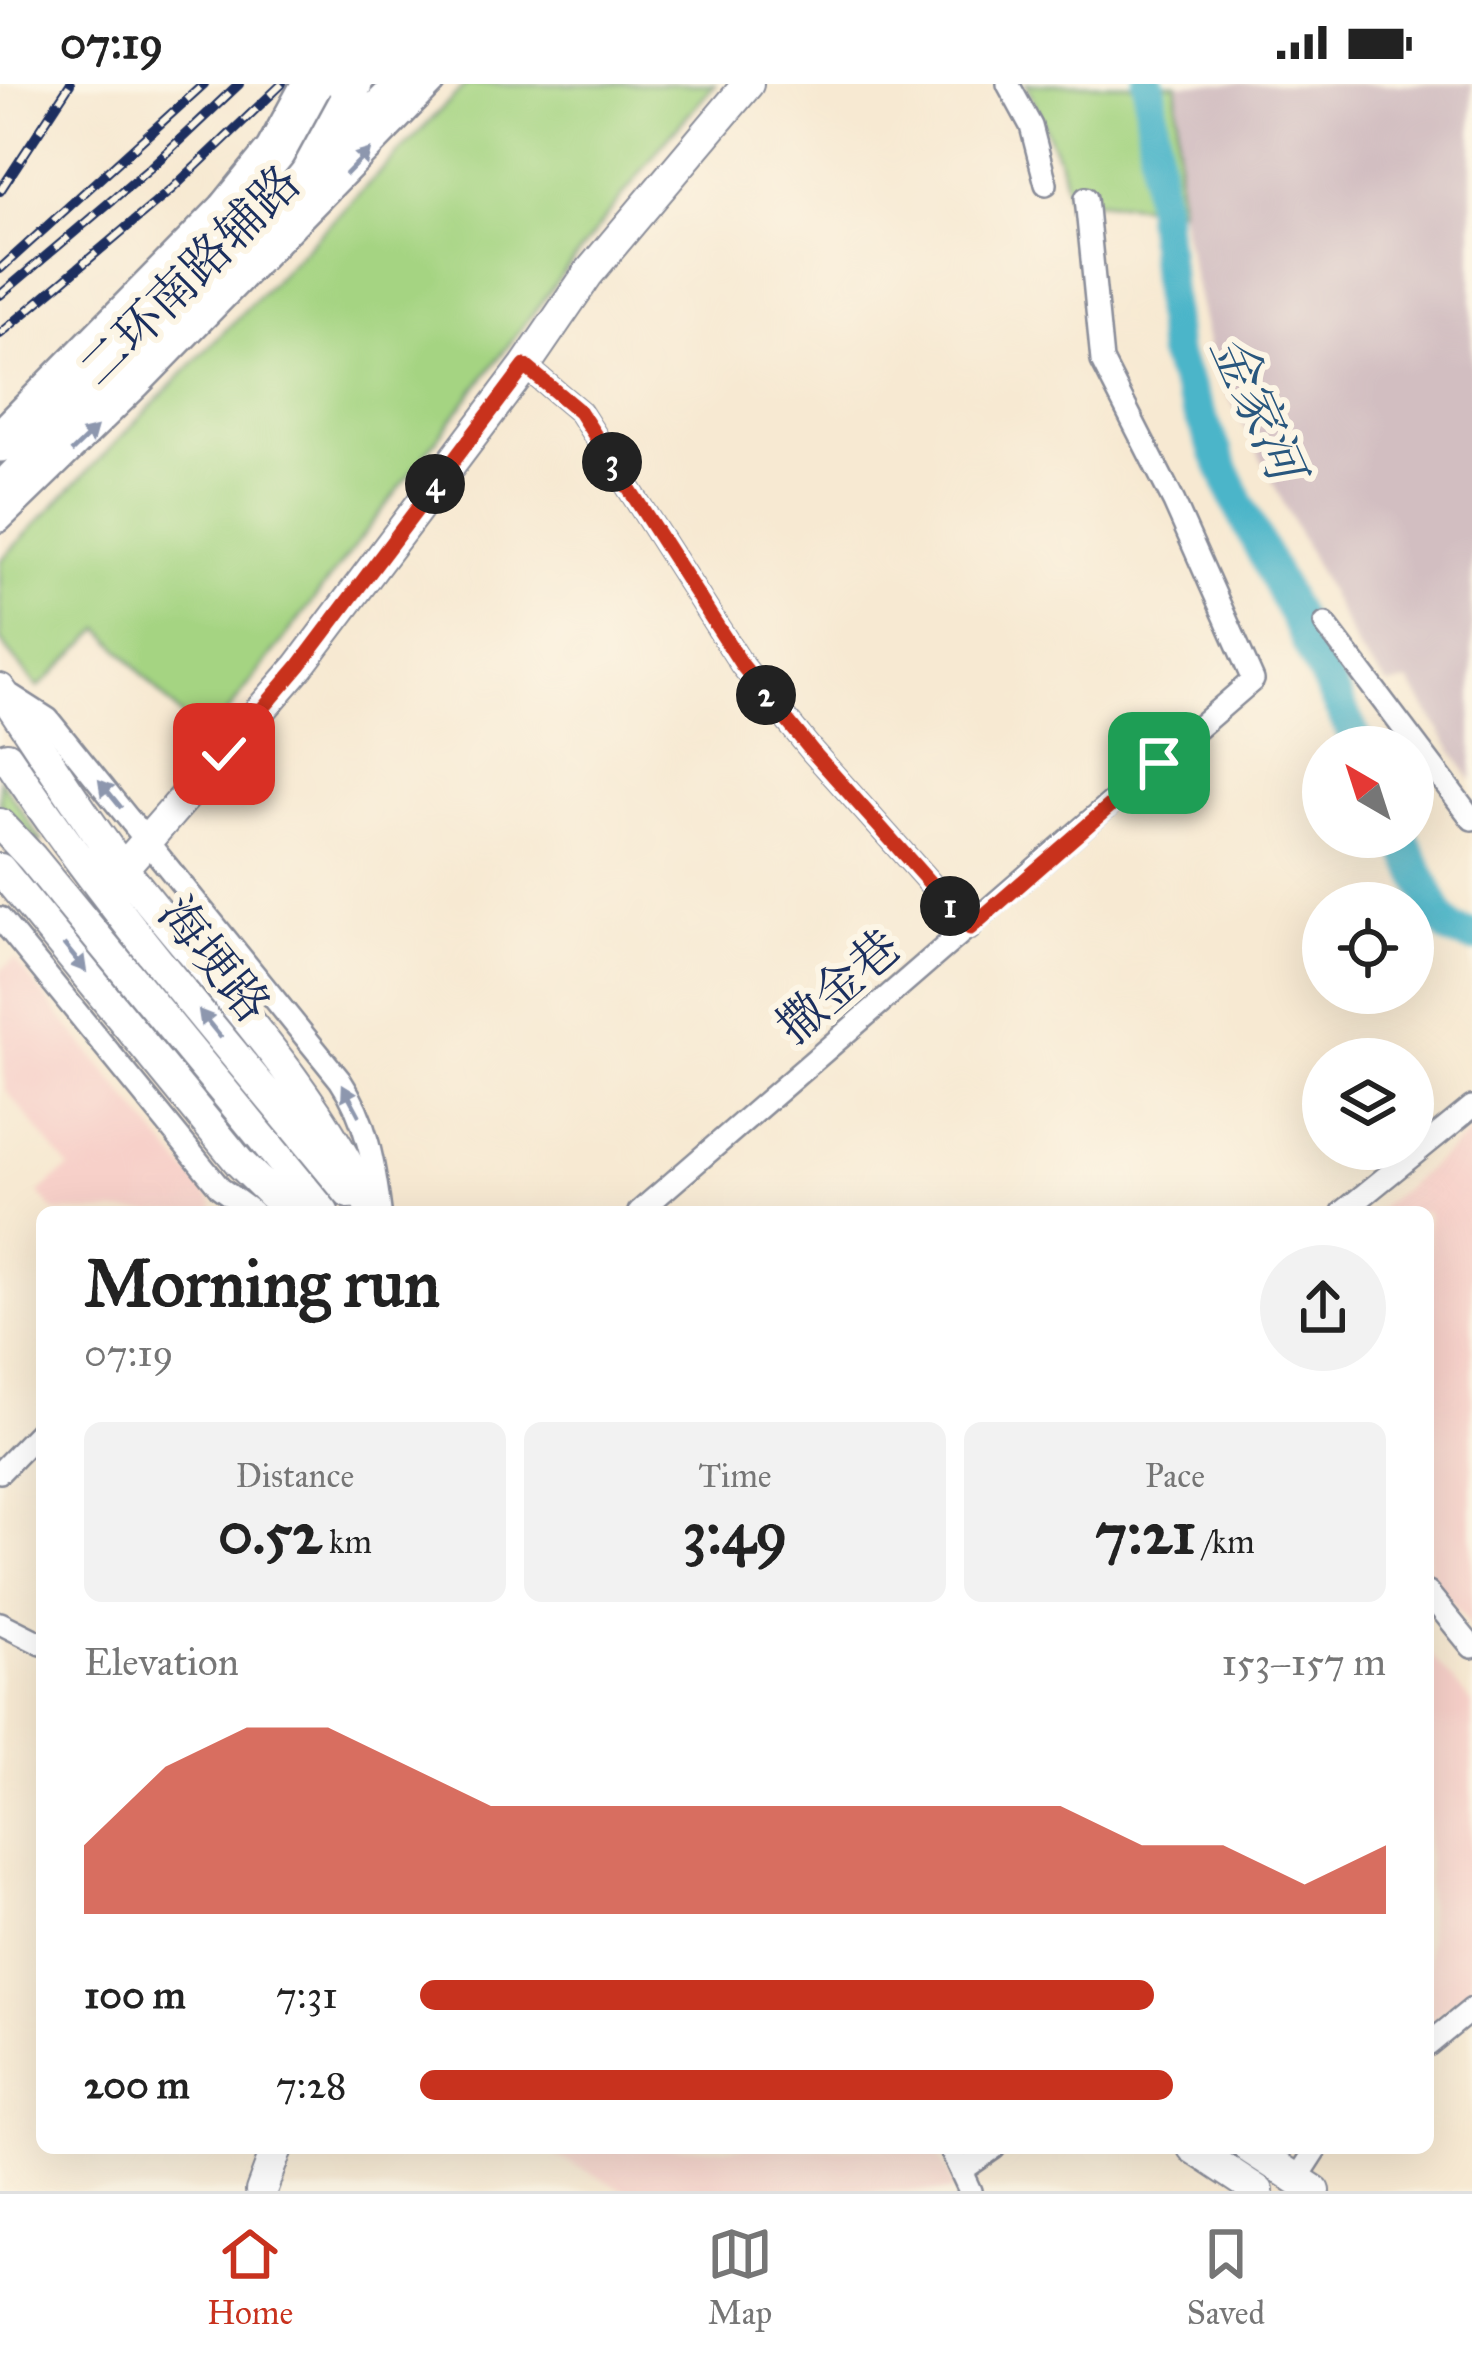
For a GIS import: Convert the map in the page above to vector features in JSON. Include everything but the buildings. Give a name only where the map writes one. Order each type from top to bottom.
[{"type":"highway","points":[[228,210],[275,152],[316,84]]},
{"type":"highway","points":[[0,442],[352,84]]},
{"type":"highway","points":[[0,495],[406,84]]},
{"type":"main road","points":[[123,868],[299,666],[589,274],[748,84]]},
{"type":"main road","points":[[0,689],[123,868],[303,1090],[356,1175],[369,1206]]},
{"type":"main road","name":"海埂路","points":[[7,757],[63,842],[111,903],[367,1206]]},
{"type":"main road","name":"海埂路","points":[[0,824],[317,1206]]},
{"type":"main road","points":[[0,869],[239,1162],[284,1206]]},
{"type":"main road","points":[[261,2191],[275,2154]]},
{"type":"main road","points":[[1202,2154],[1258,2191]]},
{"type":"main road","points":[[1258,2154],[1306,2185]]},
{"type":"street","name":"二环南路辅路","points":[[0,415],[235,184],[316,84]]},
{"type":"street","name":"二环南路辅路","points":[[0,521],[434,84]]},
{"type":"street","points":[[1007,84],[1031,127],[1046,184]]},
{"type":"street","name":"撒金巷","points":[[646,1206],[1253,680],[1174,502],[1102,361],[1086,198]]},
{"type":"street","points":[[525,366],[580,412],[742,665],[970,928]]},
{"type":"street","points":[[1325,624],[1472,819]]},
{"type":"street","points":[[0,689],[48,719],[356,1104],[373,1160],[372,1206]]},
{"type":"street","points":[[0,918],[220,1188],[245,1206]]},
{"type":"street","points":[[1350,1206],[1472,1107]]},
{"type":"street","points":[[0,1472],[36,1436]]},
{"type":"street","points":[[1434,1600],[1472,1647]]},
{"type":"street","points":[[0,1623],[36,1641]]},
{"type":"street","points":[[1434,2039],[1472,2009]]},
{"type":"street","points":[[953,2154],[966,2181],[989,2154]]},
{"type":"street","points":[[1306,2185],[1315,2154]]},
{"type":"shaded area","points":[[1177,84],[1472,84],[1472,781],[1409,682],[1388,685],[1359,651],[1213,365],[1179,209]]},
{"type":"shaded area","points":[[14,959],[215,1206],[50,1206],[39,1193],[69,1168],[5,1089],[0,971]]},
{"type":"shaded area","points":[[1472,1132],[1472,1627],[1434,1580],[1434,1206],[1382,1206],[1426,1170],[1434,1170],[1434,1163]]},
{"type":"shaded area","points":[[1434,1659],[1472,1704],[1472,1986],[1434,2017]]},
{"type":"shaded area","points":[[939,2154],[954,2188],[627,2191],[556,2156]]},
{"type":"green space","points":[[466,84],[715,84],[660,147],[205,742],[101,629],[38,688],[0,640],[0,561]]},
{"type":"green space","points":[[1026,84],[1177,84],[1179,209],[1068,198],[1060,162]]},
{"type":"green space","points":[[0,779],[42,841],[39,843],[0,803]]},
{"type":"waterway","name":"金家河","points":[[1149,84],[1173,353],[1239,505],[1350,726]]},
{"type":"waterway","name":"金家河","points":[[1412,858],[1438,915],[1450,930],[1472,936]]},
{"type":"railway","points":[[0,191],[70,84]]},
{"type":"railway","points":[[0,269],[204,84]]},
{"type":"railway","points":[[0,295],[150,168],[239,84]]},
{"type":"railway","points":[[0,334],[172,189],[282,84]]},
{"type":"route","points":[[224,754],[299,666],[525,366],[580,412],[742,665],[970,928],[1159,763]]}]
